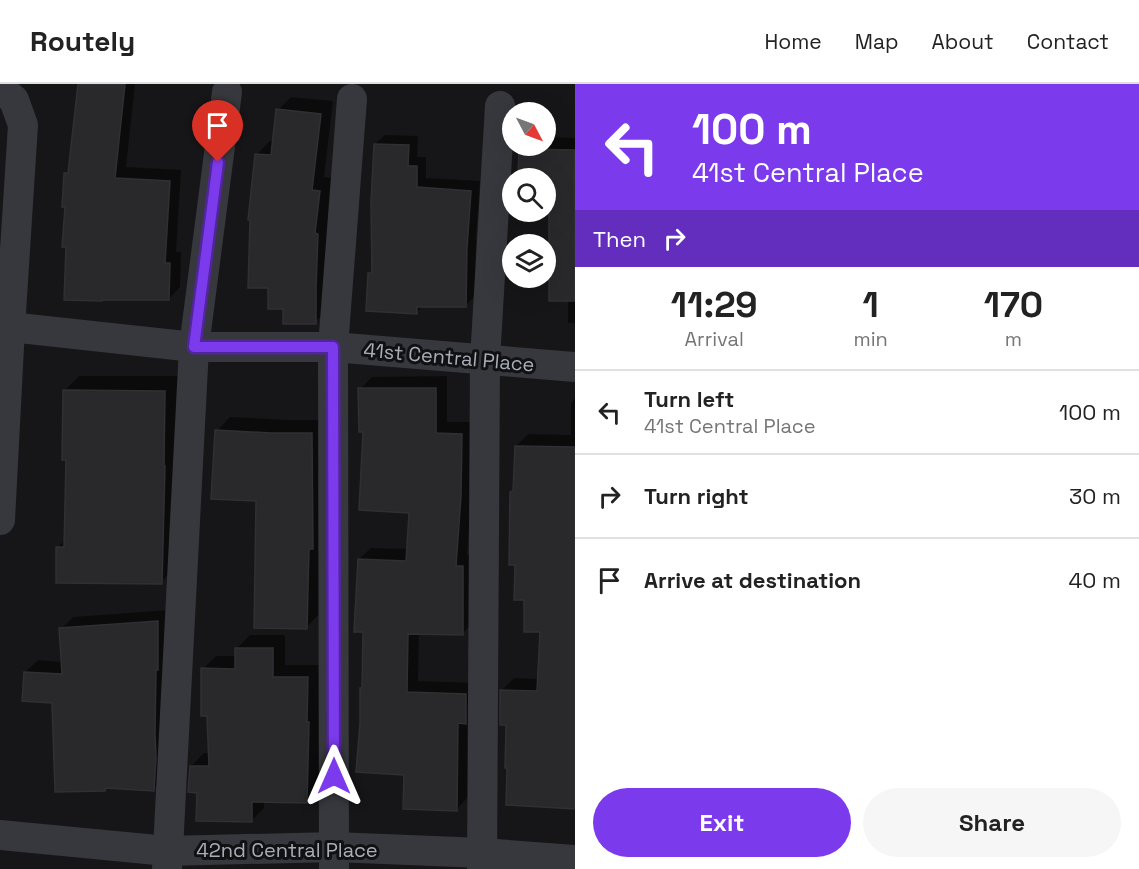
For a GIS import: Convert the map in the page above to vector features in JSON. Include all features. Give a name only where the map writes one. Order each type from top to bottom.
[{"type":"street","points":[[0,88],[14,100],[23,125],[5,327],[0,520]]},
{"type":"street","points":[[167,860],[194,347],[227,92]]},
{"type":"street","points":[[334,858],[333,347],[352,99]]},
{"type":"street","points":[[483,861],[485,360],[500,106]]},
{"type":"street","name":"41st Central Place","points":[[5,327],[194,347],[333,347],[575,368]]},
{"type":"street","name":"42nd Central Place","points":[[0,835],[167,860],[334,858],[574,860]]},
{"type":"building","points":[[78,84],[125,84],[115,178],[170,181],[165,263],[170,263],[169,300],[64,300],[66,247],[62,247],[65,207],[62,207],[64,173],[68,173]]},
{"type":"building","points":[[276,109],[321,114],[312,190],[320,191],[315,233],[318,234],[316,324],[283,324],[283,309],[268,309],[268,288],[248,288],[250,220],[248,220],[255,154],[271,155]]},
{"type":"building","points":[[374,144],[409,145],[408,166],[417,166],[417,187],[471,191],[466,307],[417,307],[417,314],[366,311],[368,273],[372,273],[371,202]]},
{"type":"building","points":[[556,150],[575,150],[575,301],[549,301],[549,288],[556,288],[556,234],[549,234],[549,222],[556,222],[556,168],[518,168],[519,156],[556,156]]},
{"type":"building","points":[[358,388],[436,388],[436,433],[462,434],[461,496],[456,566],[463,566],[463,635],[408,634],[407,692],[466,694],[466,724],[458,723],[457,811],[403,809],[404,775],[356,772],[363,632],[354,632],[358,559],[406,561],[409,513],[359,510],[363,432],[359,432]]},
{"type":"building","points":[[63,390],[165,391],[162,584],[56,583],[56,547],[64,547],[66,460],[62,460]]},
{"type":"building","points":[[215,430],[312,433],[313,549],[309,549],[307,629],[254,628],[256,501],[211,499]]},
{"type":"building","points":[[515,446],[575,447],[575,809],[506,805],[506,725],[500,725],[500,690],[537,691],[540,632],[524,632],[524,600],[514,600],[515,565],[509,565],[510,492],[513,491]]},
{"type":"building","points":[[158,621],[154,791],[105,788],[105,791],[55,792],[52,703],[22,701],[24,672],[62,674],[59,628]]},
{"type":"building","points":[[235,648],[273,648],[273,677],[308,677],[307,803],[252,802],[252,822],[196,821],[197,793],[188,792],[190,766],[209,766],[207,716],[201,716],[201,668],[235,669]]},
{"type":"route","points":[[218,162],[194,347],[333,347],[334,776]]}]
